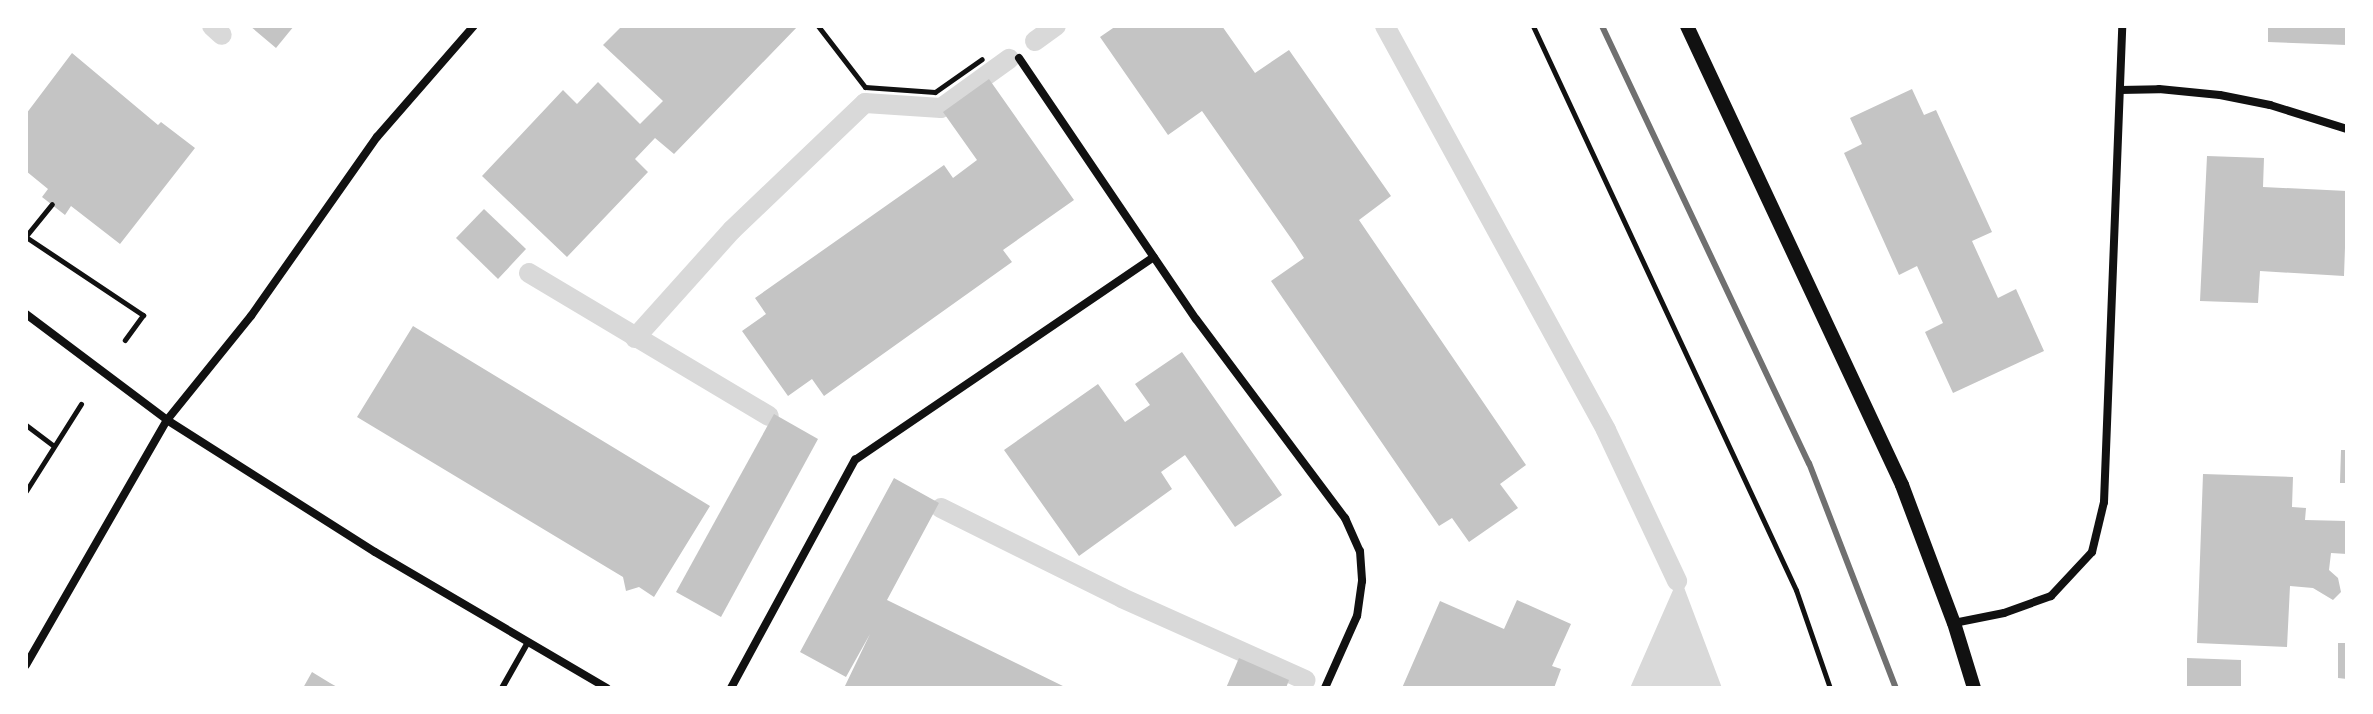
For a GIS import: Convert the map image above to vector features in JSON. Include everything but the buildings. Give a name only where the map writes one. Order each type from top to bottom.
[{"type":"street","points":[[26,665],[167,420],[251,316],[377,137],[474,26]]},
{"type":"street","points":[[1687,26],[1847,360],[1902,485],[1954,623],[1974,688]]},
{"type":"street","points":[[1954,623],[2004,613],[2051,596],[2092,552],[2104,502],[2122,26]]},
{"type":"street","points":[[1019,58],[1196,319],[1345,518],[1360,551],[1362,581],[1357,616],[1325,688]]},
{"type":"street","points":[[2120,90],[2159,89],[2220,95],[2270,105],[2347,129]]},
{"type":"street","points":[[731,688],[855,460],[1154,257]]},
{"type":"street","points":[[26,314],[167,420],[375,552],[607,688]]},
{"type":"lane","points":[[502,688],[528,642]]},
{"type":"path","points":[[818,26],[865,87],[935,92],[1006,43],[1019,58]]},
{"type":"path","points":[[1533,26],[1796,590],[1830,688]]},
{"type":"path","points":[[26,236],[52,204]]},
{"type":"path","points":[[26,425],[53,445]]},
{"type":"shaded area","points":[[1679,574],[1722,688],[1630,688],[1677,581]]},
{"type":"waterway","points":[[212,26],[222,35]]},
{"type":"waterway","points":[[1035,41],[1056,26]]},
{"type":"waterway","points":[[1385,26],[1606,430],[1677,581]]},
{"type":"waterway","points":[[635,338],[732,230],[865,103],[941,108],[1009,59]]},
{"type":"waterway","points":[[529,273],[769,416]]},
{"type":"waterway","points":[[941,508],[1122,598],[1305,680]]},
{"type":"railway","points":[[1602,26],[1809,463],[1896,688]]}]
